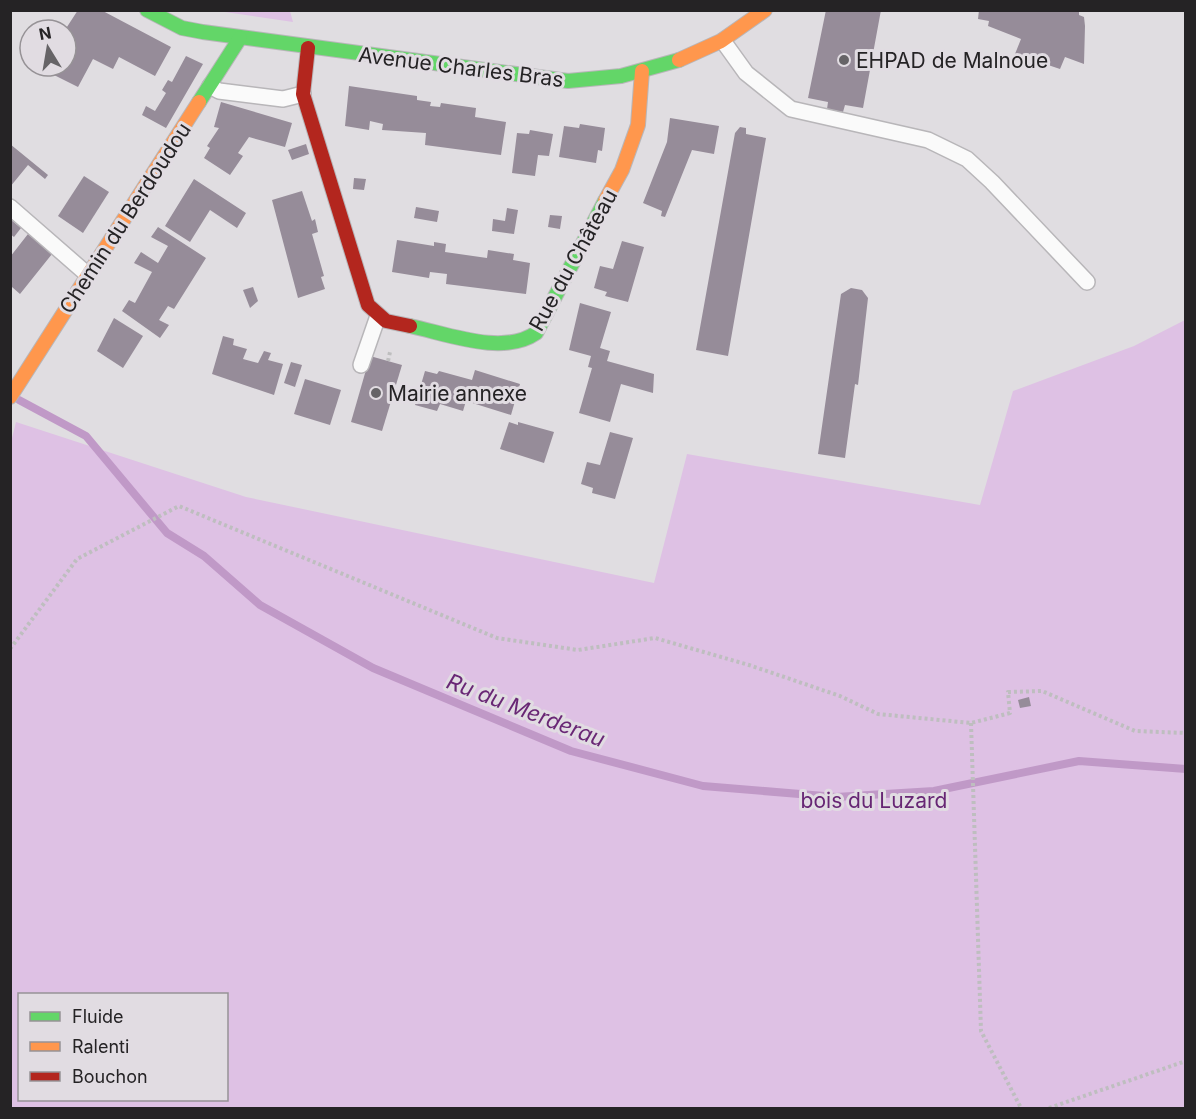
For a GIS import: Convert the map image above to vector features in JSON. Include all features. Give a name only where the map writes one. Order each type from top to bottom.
[{"type":"street","name":"Avenue Charles Bras","points":[[147,10],[182,28],[240,38],[568,81],[610,79],[696,53],[723,41],[765,10]]},
{"type":"street","name":"Chemin du Berdoudou","points":[[10,397],[240,38]]},
{"type":"street","points":[[308,48],[303,94],[361,285],[369,305],[378,316]]},
{"type":"street","name":"Rue du Château","points":[[378,316],[386,321],[501,345],[523,342],[536,333],[622,170],[638,125],[642,71]]},
{"type":"lane","points":[[723,41],[746,73],[791,109],[928,140],[967,159],[992,182],[1087,282]]},
{"type":"lane","points":[[210,86],[219,91],[283,99],[303,94]]},
{"type":"lane","points":[[10,207],[88,274]]},
{"type":"lane","points":[[360,365],[378,316]]},
{"type":"path","points":[[388,361],[390,352]]},
{"type":"path","points":[[10,649],[77,559],[179,506],[497,638],[578,650],[655,638],[749,665],[840,696],[878,714],[972,723],[1010,713],[1008,692],[1042,691],[1135,731],[1185,733]]},
{"type":"path","points":[[972,723],[981,1030],[1021,1108]]},
{"type":"path","points":[[1049,1108],[1185,1061]]},
{"type":"green space","points":[[218,11],[290,11],[293,22]]},
{"type":"green space","name":"bois du Luzard","points":[[1185,320],[1185,1108],[11,1108],[10,446],[16,422],[246,497],[654,583],[687,454],[980,505],[1013,391],[1134,346]]},
{"type":"building","points":[[78,10],[101,10],[171,47],[155,76],[119,57],[113,69],[93,59],[78,87],[60,78],[78,78],[78,18],[73,18]]},
{"type":"building","name":"EHPAD de Malnoue","points":[[826,10],[881,10],[863,108],[845,105],[843,112],[827,109],[828,102],[808,98]]},
{"type":"building","name":"EHPAD de Malnoue","points":[[979,10],[1079,10],[1079,15],[1084,17],[1085,26],[1084,64],[1065,57],[1060,69],[1015,54],[1021,39],[988,26],[989,21],[978,19]]},
{"type":"building","points":[[186,56],[203,64],[166,128],[142,115],[146,106],[155,111],[166,93],[162,90],[168,80],[172,82]]},
{"type":"building","points":[[349,86],[417,96],[417,100],[431,102],[430,106],[440,107],[441,103],[476,108],[475,117],[506,122],[501,155],[425,145],[426,133],[382,130],[383,124],[370,121],[369,130],[345,126]]},
{"type":"building","points":[[221,102],[292,123],[285,147],[249,137],[238,153],[243,156],[230,175],[204,158],[210,148],[207,146],[219,128],[214,127]]},
{"type":"building","points":[[670,118],[719,126],[714,154],[692,150],[665,217],[661,216],[662,211],[643,203],[667,142]]},
{"type":"building","points":[[580,124],[605,128],[602,151],[598,150],[596,163],[559,157],[564,126],[579,128]]},
{"type":"building","points":[[740,127],[746,128],[746,134],[766,138],[728,356],[696,350],[735,133]]},
{"type":"building","points":[[530,130],[553,134],[549,156],[538,155],[535,176],[512,173],[517,133],[529,134]]},
{"type":"building","points":[[10,144],[48,175],[45,179],[28,165],[10,187]]},
{"type":"building","points":[[306,144],[309,154],[292,160],[288,150]]},
{"type":"building","points":[[84,176],[109,192],[83,233],[58,216]]},
{"type":"building","points":[[354,178],[366,179],[364,190],[353,189]]},
{"type":"building","points":[[194,179],[246,213],[237,228],[210,210],[190,242],[165,226]]},
{"type":"building","points":[[302,191],[312,221],[315,219],[318,232],[312,234],[324,276],[321,277],[325,289],[298,298],[272,200]]},
{"type":"building","points":[[416,207],[439,211],[437,222],[414,218]]},
{"type":"building","points":[[507,208],[518,210],[514,234],[492,231],[493,219],[505,221]]},
{"type":"building","points":[[550,215],[562,216],[560,229],[548,227]]},
{"type":"building","points":[[10,219],[21,228],[14,237],[10,234]]},
{"type":"building","points":[[158,227],[206,258],[174,309],[168,306],[159,320],[169,325],[160,338],[122,311],[129,300],[135,303],[152,272],[134,263],[141,252],[158,263],[168,246],[151,237]]},
{"type":"building","points":[[28,234],[52,254],[20,294],[12,287],[10,289],[10,257]]},
{"type":"building","points":[[397,240],[434,246],[434,242],[446,244],[445,252],[487,258],[488,250],[514,254],[513,260],[530,263],[526,294],[446,284],[447,274],[430,272],[429,278],[392,272]]},
{"type":"building","points":[[622,241],[644,247],[628,302],[605,296],[607,292],[594,288],[600,266],[613,269]]},
{"type":"building","points":[[253,287],[258,301],[250,308],[243,290]]},
{"type":"building","points":[[851,288],[862,290],[868,298],[858,385],[855,384],[845,458],[818,454],[841,294]]},
{"type":"building","points":[[580,303],[611,312],[600,348],[610,351],[607,361],[654,374],[653,393],[621,384],[610,422],[579,413],[592,368],[588,367],[591,356],[569,350]]},
{"type":"building","points":[[114,318],[143,336],[123,368],[97,351]]},
{"type":"building","points":[[223,336],[234,339],[233,345],[247,349],[243,359],[258,363],[264,351],[271,353],[268,360],[283,364],[274,395],[212,374]]},
{"type":"building","name":"Mairie annexe","points":[[370,356],[402,365],[382,431],[351,422]]},
{"type":"building","points":[[291,362],[302,365],[295,387],[284,383]]},
{"type":"building","points":[[475,370],[520,384],[511,415],[466,401],[463,411],[440,404],[437,411],[415,405],[425,371],[437,374],[439,371],[472,380]]},
{"type":"building","points":[[305,379],[341,390],[330,425],[294,414]]},
{"type":"building","points":[[509,422],[518,425],[518,422],[554,432],[544,463],[500,449]]},
{"type":"building","points":[[610,432],[633,438],[615,499],[592,493],[593,488],[581,484],[587,462],[600,465]]},
{"type":"building","points":[[1029,697],[1031,706],[1020,708],[1018,700]]},
{"type":"waterway","name":"Ru du Merderau","points":[[19,400],[86,436],[167,533],[204,556],[260,605],[373,668],[571,751],[703,786],[836,797],[934,791],[1079,761],[1186,769]]},
{"type":"traffic: fast","points":[[147,10],[182,28],[203,32],[568,81],[621,76],[679,60]]},
{"type":"traffic: fast","points":[[199,102],[240,38]]},
{"type":"traffic: fast","points":[[410,326],[458,338],[492,343],[523,340],[536,333],[605,201]]},
{"type":"traffic: slow","points":[[679,60],[721,41],[765,10]]},
{"type":"traffic: slow","points":[[605,201],[622,170],[638,125],[642,71]]},
{"type":"traffic: slow","points":[[10,397],[199,102]]},
{"type":"traffic: jam","points":[[308,48],[303,94],[368,305],[386,321],[410,326]]},
{"type":"place","name":"EHPAD de Malnoue","points":[[844,60]]},
{"type":"place","name":"Mairie annexe","points":[[376,393]]}]
